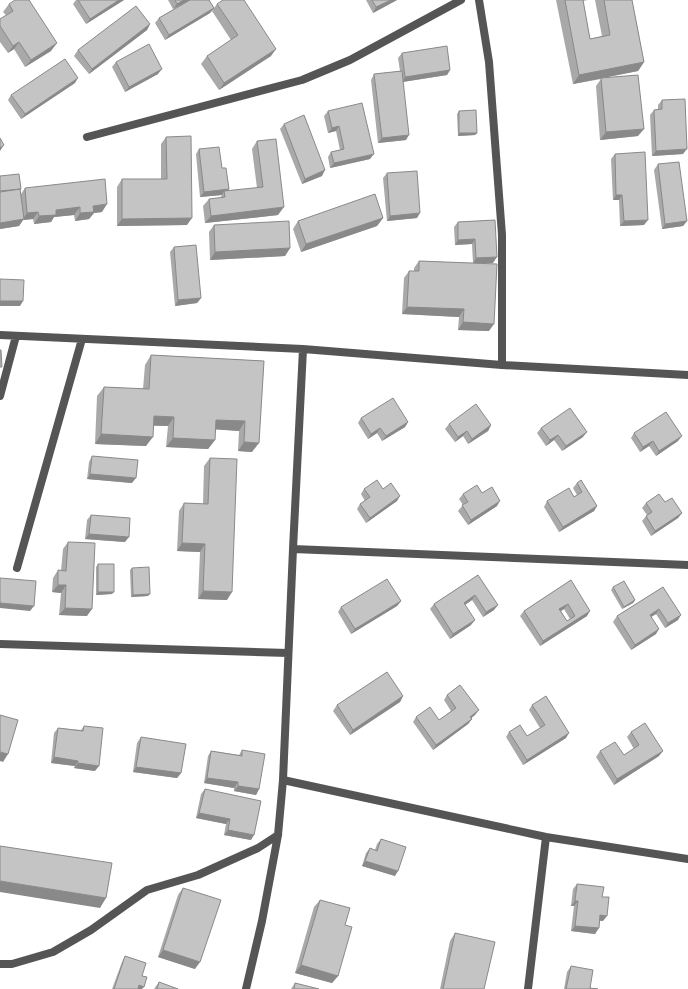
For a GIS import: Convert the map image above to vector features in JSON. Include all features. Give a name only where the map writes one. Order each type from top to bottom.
[{"type":"street","points":[[87,137],[302,80],[350,60],[461,0]]},
{"type":"street","points":[[479,0],[489,62],[502,235],[502,365]]},
{"type":"street","points":[[0,335],[303,349],[502,365],[688,375]]},
{"type":"street","points":[[0,396],[16,336]]},
{"type":"street","points":[[17,568],[82,339]]},
{"type":"street","points":[[246,989],[262,921],[278,835],[283,780],[303,349]]},
{"type":"street","points":[[293,549],[688,564]]},
{"type":"street","points":[[0,644],[288,653]]},
{"type":"street","points":[[283,780],[546,837],[688,859]]},
{"type":"street","points":[[0,964],[12,964],[53,952],[90,930],[147,890],[198,875],[258,848],[278,835]]},
{"type":"street","points":[[528,989],[546,837]]},
{"type":"building","points":[[15,0],[29,0],[57,43],[31,60],[19,42],[13,46],[0,26],[0,19],[13,11],[9,4]]},
{"type":"building","points":[[78,0],[119,0],[90,19]]},
{"type":"building","points":[[175,0],[184,0],[177,4]]},
{"type":"building","points":[[190,0],[209,0],[214,8],[169,35],[159,18]]},
{"type":"building","points":[[223,0],[244,0],[276,49],[224,83],[207,56],[238,35],[217,4]]},
{"type":"building","points":[[372,0],[391,0],[376,7]]},
{"type":"building","points":[[565,0],[583,0],[590,39],[610,35],[604,0],[632,0],[644,62],[579,75]]},
{"type":"building","points":[[136,6],[150,24],[92,69],[78,50]]},
{"type":"building","points":[[149,44],[162,69],[129,87],[116,62]]},
{"type":"building","points":[[447,46],[450,70],[405,77],[402,53]]},
{"type":"building","points":[[65,59],[78,78],[25,114],[11,95]]},
{"type":"building","points":[[402,71],[409,135],[382,138],[374,74]]},
{"type":"building","points":[[638,75],[644,129],[606,132],[601,78]]},
{"type":"building","points":[[685,99],[687,149],[656,151],[654,110],[662,109],[662,100]]},
{"type":"building","points":[[362,103],[374,154],[334,163],[331,152],[344,149],[339,126],[332,128],[328,111]]},
{"type":"building","points":[[476,110],[477,133],[459,133],[459,111]]},
{"type":"building","points":[[304,115],[325,170],[305,179],[284,124]]},
{"type":"building","points":[[191,136],[192,218],[122,219],[122,179],[167,179],[166,137]]},
{"type":"building","points":[[0,138],[4,145],[0,148]]},
{"type":"building","points":[[276,139],[284,207],[211,216],[209,199],[225,197],[224,191],[263,187],[257,141]]},
{"type":"building","points":[[219,147],[222,168],[226,168],[229,189],[204,192],[199,149]]},
{"type":"building","points":[[645,152],[648,220],[624,221],[622,195],[616,195],[615,154]]},
{"type":"building","points":[[679,162],[687,221],[665,224],[658,164]]},
{"type":"building","points":[[417,171],[420,213],[390,216],[387,173]]},
{"type":"building","points":[[19,174],[21,189],[0,191],[0,176]]},
{"type":"building","points":[[105,179],[107,204],[93,206],[94,212],[80,213],[80,207],[56,210],[56,215],[39,216],[38,212],[27,213],[25,188]]},
{"type":"building","points":[[20,189],[24,219],[0,223],[0,192]]},
{"type":"building","points":[[375,194],[383,218],[306,244],[298,221]]},
{"type":"building","points":[[495,220],[497,257],[476,258],[475,239],[458,240],[458,222]]},
{"type":"building","points":[[289,221],[290,248],[215,252],[214,225]]},
{"type":"building","points":[[196,245],[201,298],[178,300],[174,247]]},
{"type":"building","points":[[419,261],[497,264],[494,324],[463,322],[464,309],[407,307],[409,271],[419,271]]},
{"type":"building","points":[[0,279],[24,280],[23,301],[0,301]]},
{"type":"building","points":[[1,350],[2,367],[0,367]]},
{"type":"building","points":[[151,355],[264,361],[259,443],[244,442],[245,421],[216,420],[215,440],[173,438],[174,417],[154,416],[153,437],[101,434],[104,387],[149,389]]},
{"type":"building","points":[[393,398],[408,422],[386,436],[380,428],[371,434],[361,418]]},
{"type":"building","points":[[476,404],[491,425],[472,439],[467,431],[458,437],[449,424]]},
{"type":"building","points":[[570,408],[587,432],[566,446],[558,435],[550,440],[541,428]]},
{"type":"building","points":[[666,412],[682,436],[659,451],[653,441],[643,447],[634,433]]},
{"type":"building","points":[[92,456],[138,460],[136,478],[90,474]]},
{"type":"building","points":[[210,458],[237,459],[232,592],[203,591],[205,544],[182,543],[184,503],[208,504]]},
{"type":"building","points":[[377,480],[383,489],[391,483],[400,496],[370,518],[360,504],[370,497],[364,489]]},
{"type":"building","points":[[581,480],[597,506],[563,527],[547,501],[569,488],[574,497],[582,492],[577,483]]},
{"type":"building","points":[[477,485],[482,493],[492,487],[500,501],[471,520],[462,505],[468,502],[463,494]]},
{"type":"building","points":[[659,494],[665,502],[672,498],[682,513],[655,531],[646,516],[652,512],[646,503]]},
{"type":"building","points":[[91,515],[130,518],[129,537],[89,534]]},
{"type":"building","points":[[68,542],[95,543],[92,609],[65,608],[66,585],[58,585],[58,570],[66,571]]},
{"type":"building","points":[[98,564],[114,564],[114,592],[98,592]]},
{"type":"building","points":[[149,567],[150,594],[133,595],[132,568]]},
{"type":"building","points":[[478,575],[498,605],[486,612],[475,595],[464,603],[475,620],[453,634],[434,604]]},
{"type":"building","points":[[0,578],[36,581],[34,606],[0,603]]},
{"type":"building","points":[[387,579],[401,601],[355,629],[341,607]]},
{"type":"building","points":[[571,580],[590,611],[543,641],[524,611]],"holes":[[[568,604],[575,616],[567,621],[559,609]]]},
{"type":"building","points":[[624,581],[635,600],[624,607],[613,587]]},
{"type":"building","points":[[663,587],[681,615],[668,623],[659,609],[650,615],[659,629],[635,645],[617,616]]},
{"type":"building","points":[[387,672],[403,696],[353,730],[337,705]]},
{"type":"building","points":[[460,685],[479,710],[470,717],[472,719],[436,745],[416,717],[430,707],[439,720],[456,708],[447,695]]},
{"type":"building","points":[[546,696],[569,733],[527,760],[509,732],[520,725],[527,736],[545,725],[532,705]]},
{"type":"building","points":[[0,715],[18,720],[8,754],[0,752]]},
{"type":"building","points":[[645,723],[663,751],[617,779],[600,751],[615,742],[624,755],[639,745],[631,732]]},
{"type":"building","points":[[84,726],[103,728],[99,766],[54,757],[58,728],[83,731]]},
{"type":"building","points":[[141,737],[186,744],[181,773],[136,767]]},
{"type":"building","points":[[242,750],[265,754],[259,789],[238,786],[238,782],[207,778],[211,751],[242,756]]},
{"type":"building","points":[[205,789],[261,801],[254,835],[228,830],[230,819],[199,813]]},
{"type":"building","points":[[381,839],[406,847],[398,871],[365,861],[370,848],[377,851]]},
{"type":"building","points":[[0,846],[112,863],[106,898],[0,881]]},
{"type":"building","points":[[577,884],[604,887],[602,897],[609,897],[607,916],[600,915],[599,928],[575,926],[578,901],[575,901]]},
{"type":"building","points":[[183,888],[221,900],[200,962],[163,950]]},
{"type":"building","points":[[320,900],[350,908],[345,925],[352,927],[338,976],[301,965]]},
{"type":"building","points":[[455,933],[495,942],[484,989],[443,989]]},
{"type":"building","points":[[125,956],[146,963],[142,976],[147,977],[144,987],[139,985],[138,989],[114,989]]},
{"type":"building","points":[[571,966],[593,970],[590,988],[598,989],[566,989]]},
{"type":"building","points":[[159,982],[178,989],[157,989]]},
{"type":"building","points":[[295,983],[319,989],[294,989]]}]
